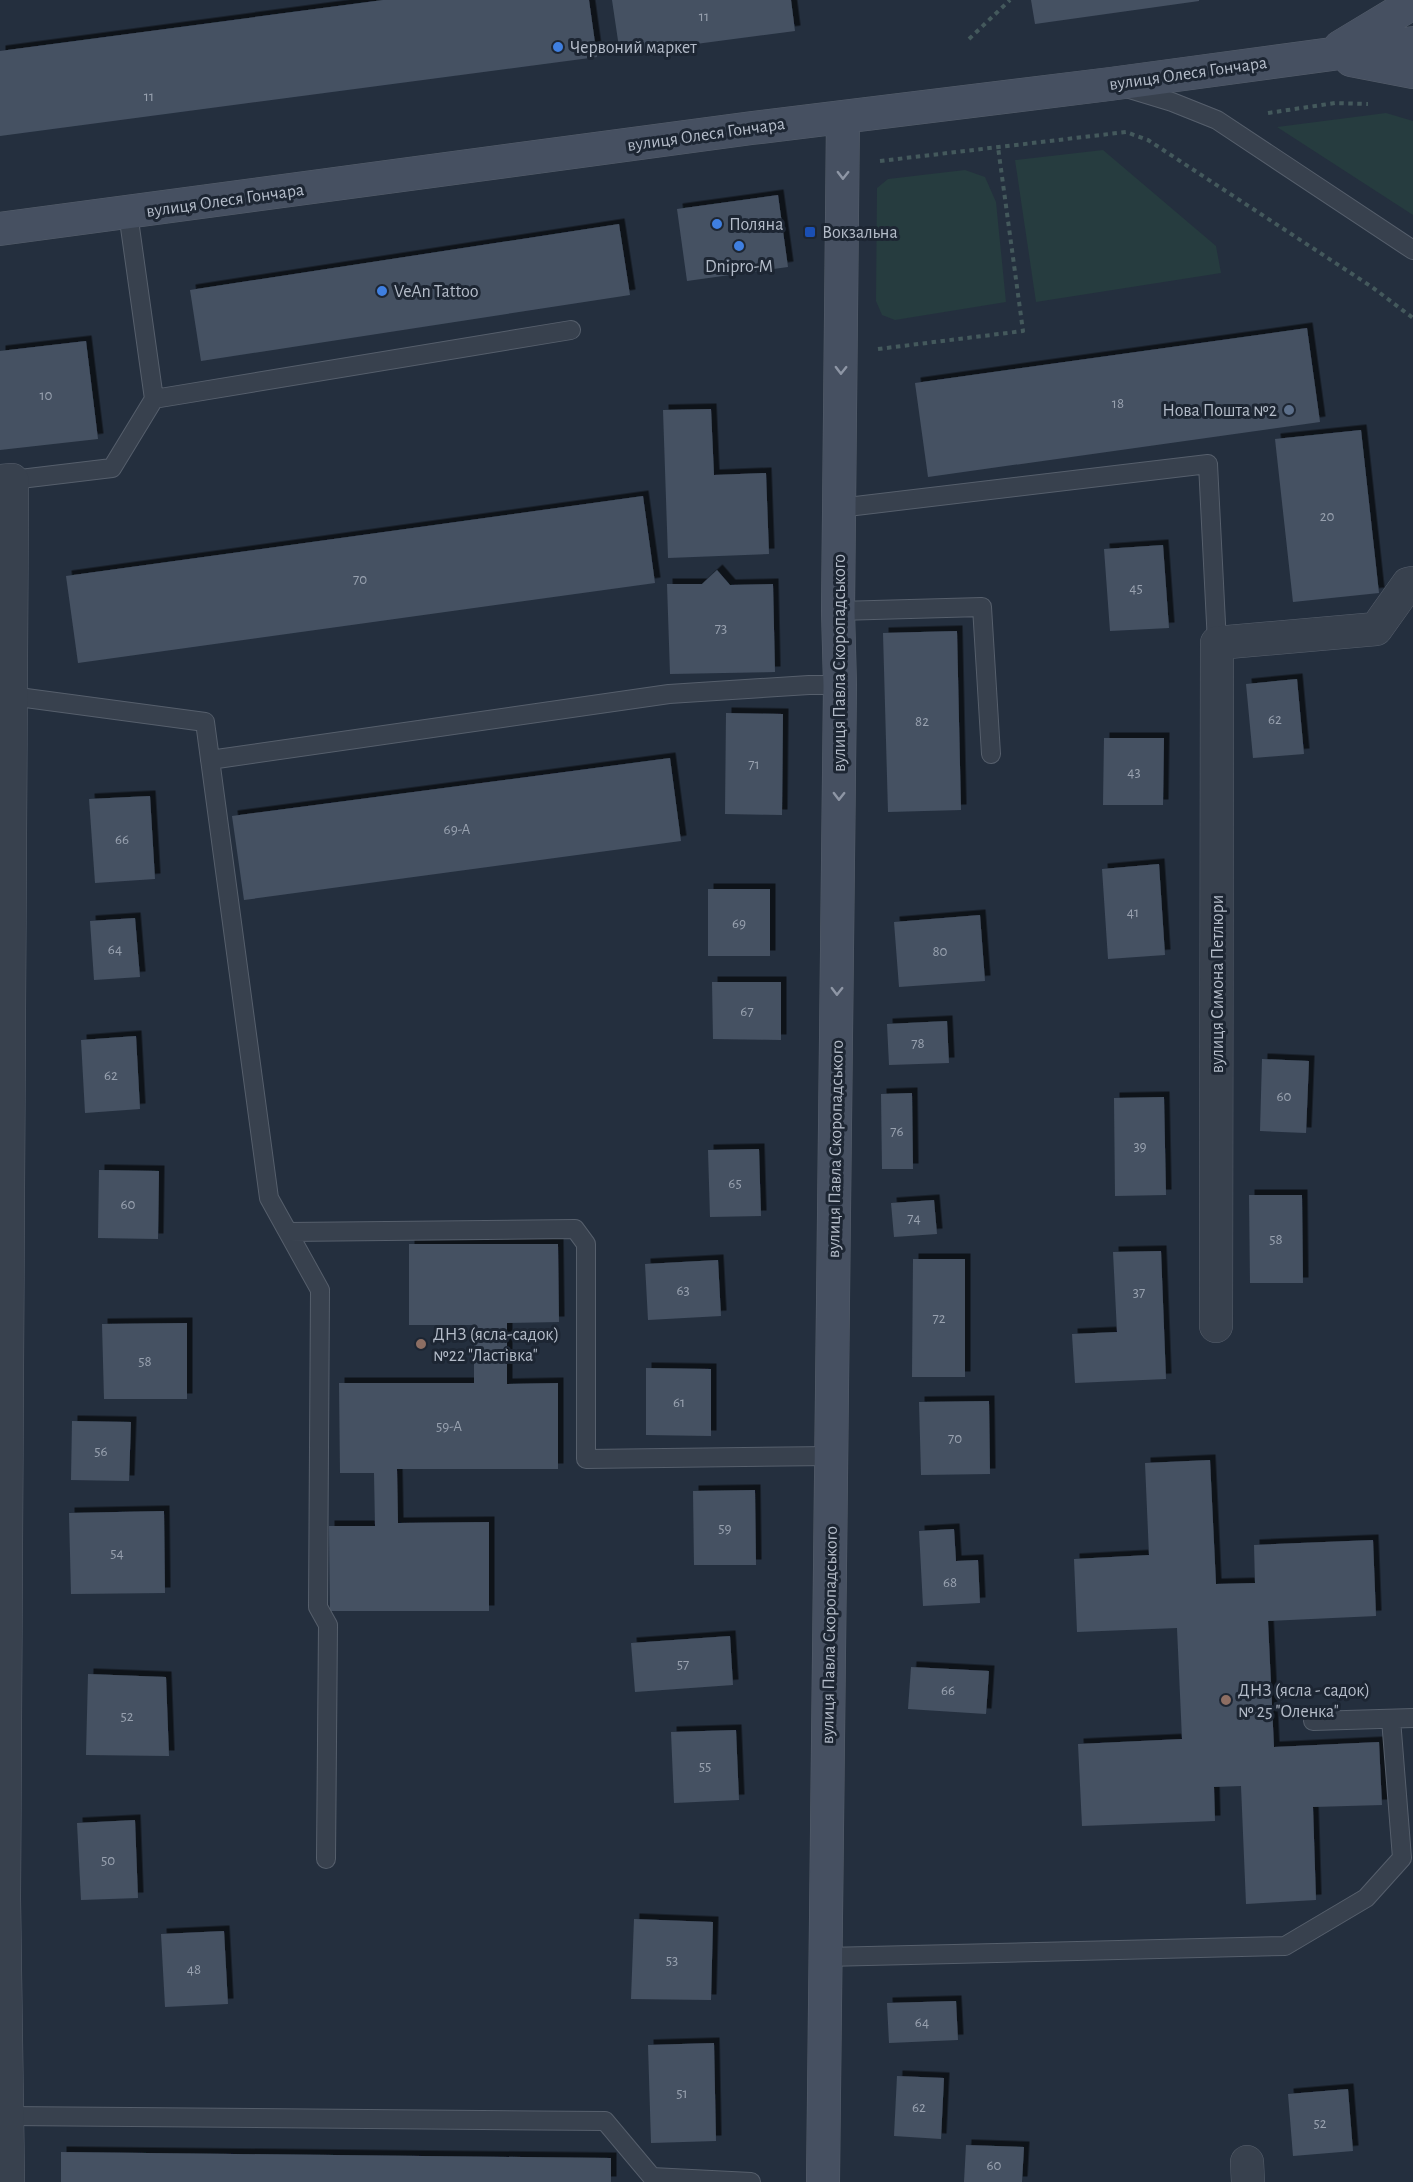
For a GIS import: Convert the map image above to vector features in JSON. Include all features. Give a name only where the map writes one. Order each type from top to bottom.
[{"type":"street","points":[[1326,55],[1413,3]]},
{"type":"street","name":"вулиця Олеся Гончара","points":[[0,229],[1413,43]]},
{"type":"street","points":[[1326,55],[1413,72]]},
{"type":"street","name":"вулиця Павла Скоропадського","points":[[822,2182],[840,685],[838,611],[843,117]]},
{"type":"street","points":[[6,481],[11,696],[2,1899],[8,2182]]},
{"type":"street","points":[[1217,643],[1376,629],[1408,584],[1413,583]]},
{"type":"street","name":"вулиця Симона Петлюри","points":[[1216,1326],[1217,643]]},
{"type":"lane","points":[[1110,84],[1173,102],[1217,120],[1413,250]]},
{"type":"lane","points":[[6,481],[112,468],[154,399],[128,213]]},
{"type":"lane","points":[[154,399],[571,330]]},
{"type":"lane","points":[[839,508],[1208,464],[1217,643]]},
{"type":"lane","points":[[838,611],[982,607],[991,754]]},
{"type":"lane","points":[[210,760],[669,694],[840,685]]},
{"type":"lane","points":[[11,696],[205,722],[269,1198],[321,1290],[318,1607],[328,1625],[326,1859]]},
{"type":"lane","points":[[288,1232],[575,1228],[586,1244],[586,1459],[831,1456]]},
{"type":"lane","points":[[1313,1721],[1413,1718]]},
{"type":"lane","points":[[825,1957],[1285,1946],[1366,1898],[1402,1858],[1391,1719]]},
{"type":"lane","points":[[7,2116],[605,2121],[652,2177],[751,2182]]},
{"type":"path","points":[[969,39],[1010,0]]},
{"type":"path","points":[[1268,113],[1335,103],[1375,104]]},
{"type":"path","points":[[876,161],[1126,132],[1149,140],[1372,287],[1413,318]]},
{"type":"path","points":[[869,350],[1023,331],[998,147]]},
{"type":"green space","points":[[1386,113],[1413,121],[1413,215],[1277,127]]},
{"type":"green space","points":[[1103,150],[1216,246],[1221,273],[1036,302],[1015,160]]},
{"type":"green space","points":[[965,170],[985,177],[996,202],[1006,302],[895,320],[882,315],[876,301],[877,188],[888,179]]},
{"type":"building","points":[[383,0],[589,0],[597,57],[0,136],[0,51]]},
{"type":"building","points":[[612,0],[791,0],[795,31],[620,54]]},
{"type":"building","points":[[1031,0],[1199,0],[1199,1],[1035,24]]},
{"type":"building","points":[[778,195],[788,267],[687,281],[677,209]]},
{"type":"building","points":[[619,224],[630,295],[201,361],[190,290]]},
{"type":"building","points":[[1307,328],[1320,422],[928,477],[915,383]]},
{"type":"building","points":[[86,341],[98,439],[0,450],[0,351]]},
{"type":"building","points":[[711,409],[714,475],[766,473],[769,554],[668,558],[663,410]]},
{"type":"building","points":[[1361,430],[1379,593],[1293,602],[1275,439]]},
{"type":"building","points":[[643,496],[655,583],[78,663],[66,576]]},
{"type":"building","points":[[1163,545],[1169,628],[1110,631],[1104,549]]},
{"type":"building","points":[[717,570],[730,585],[773,584],[775,672],[670,674],[667,584],[702,584]]},
{"type":"building","points":[[957,631],[961,810],[888,812],[883,633]]},
{"type":"building","points":[[1297,679],[1304,754],[1253,758],[1246,684]]},
{"type":"building","points":[[726,713],[783,714],[782,815],[725,814]]},
{"type":"building","points":[[1104,738],[1164,738],[1163,805],[1103,805]]},
{"type":"building","points":[[670,758],[681,841],[244,900],[232,816]]},
{"type":"building","points":[[150,796],[155,879],[95,883],[89,799]]},
{"type":"building","points":[[1159,864],[1165,955],[1108,959],[1102,869]]},
{"type":"building","points":[[708,889],[770,889],[770,956],[708,956]]},
{"type":"building","points":[[980,915],[985,981],[899,987],[894,922]]},
{"type":"building","points":[[135,918],[140,977],[94,980],[90,921]]},
{"type":"building","points":[[712,982],[781,982],[781,1040],[713,1039]]},
{"type":"building","points":[[947,1021],[949,1063],[889,1065],[887,1024]]},
{"type":"building","points":[[136,1036],[140,1109],[85,1113],[81,1040]]},
{"type":"building","points":[[1262,1059],[1309,1061],[1306,1133],[1260,1131]]},
{"type":"building","points":[[912,1093],[913,1169],[882,1169],[881,1094]]},
{"type":"building","points":[[1164,1097],[1166,1195],[1115,1196],[1114,1098]]},
{"type":"building","points":[[759,1149],[761,1216],[710,1217],[708,1150]]},
{"type":"building","points":[[99,1170],[159,1171],[158,1239],[98,1238]]},
{"type":"building","points":[[1249,1195],[1302,1195],[1303,1283],[1250,1283]]},
{"type":"building","points":[[934,1200],[937,1234],[894,1237],[891,1203]]},
{"type":"building","points":[[409,1244],[558,1244],[559,1322],[507,1323],[507,1384],[558,1383],[558,1469],[397,1469],[398,1523],[489,1522],[489,1611],[330,1611],[329,1526],[375,1526],[374,1473],[340,1473],[339,1383],[474,1383],[474,1325],[409,1325]]},
{"type":"building","points":[[1161,1251],[1166,1379],[1075,1383],[1072,1334],[1117,1332],[1113,1252]]},
{"type":"building","points":[[913,1259],[965,1259],[965,1377],[912,1377]]},
{"type":"building","points":[[718,1260],[721,1316],[648,1320],[645,1264]]},
{"type":"building","points":[[187,1323],[187,1399],[104,1399],[102,1324]]},
{"type":"building","points":[[646,1368],[711,1369],[711,1436],[646,1435]]},
{"type":"building","points":[[989,1401],[990,1474],[921,1475],[919,1402]]},
{"type":"building","points":[[72,1421],[131,1422],[129,1481],[71,1480]]},
{"type":"building","points":[[1210,1460],[1216,1584],[1255,1583],[1254,1545],[1373,1540],[1376,1616],[1268,1621],[1274,1747],[1379,1742],[1382,1805],[1313,1807],[1316,1900],[1246,1904],[1241,1786],[1214,1787],[1215,1821],[1082,1826],[1078,1744],[1182,1739],[1177,1628],[1077,1632],[1074,1559],[1149,1555],[1145,1463]]},
{"type":"building","points":[[755,1490],[756,1565],[694,1565],[693,1491]]},
{"type":"building","points":[[164,1511],[165,1593],[71,1594],[69,1513]]},
{"type":"building","points":[[954,1529],[956,1561],[978,1560],[980,1603],[923,1606],[919,1531]]},
{"type":"building","points":[[730,1636],[733,1685],[635,1692],[631,1643]]},
{"type":"building","points":[[911,1667],[989,1671],[986,1714],[908,1709]]},
{"type":"building","points":[[88,1674],[166,1677],[169,1756],[86,1755]]},
{"type":"building","points":[[736,1730],[739,1800],[674,1803],[671,1732]]},
{"type":"building","points":[[135,1820],[138,1898],[81,1900],[77,1823]]},
{"type":"building","points":[[634,1919],[713,1922],[711,2000],[631,1999]]},
{"type":"building","points":[[224,1931],[228,2004],[165,2007],[161,1934]]},
{"type":"building","points":[[956,2001],[958,2040],[889,2043],[887,2003]]},
{"type":"building","points":[[714,2043],[716,2141],[651,2143],[648,2045]]},
{"type":"building","points":[[897,2076],[944,2078],[941,2139],[894,2136]]},
{"type":"building","points":[[1348,2089],[1353,2151],[1293,2156],[1288,2094]]},
{"type":"building","points":[[966,2145],[1024,2147],[1022,2182],[964,2182]]},
{"type":"building","points":[[61,2152],[611,2158],[611,2182],[61,2182]]},
{"type":"place","name":"Червоний маркет","points":[[558,47]]},
{"type":"place","name":"Поляна","points":[[717,224]]},
{"type":"place","name":"Вокзальна","points":[[810,232]]},
{"type":"place","name":"Dnipro-M","points":[[739,246]]},
{"type":"place","name":"VeAn Tattoo","points":[[382,291]]},
{"type":"place","name":"Нова Пошта №2","points":[[1289,410]]},
{"type":"place","name":"ДНЗ (ясла-садок) №22 \"Ластівка\"","points":[[421,1344]]},
{"type":"place","name":"ДНЗ (ясла - садок) № 25 \"Оленка\"","points":[[1226,1700]]}]
